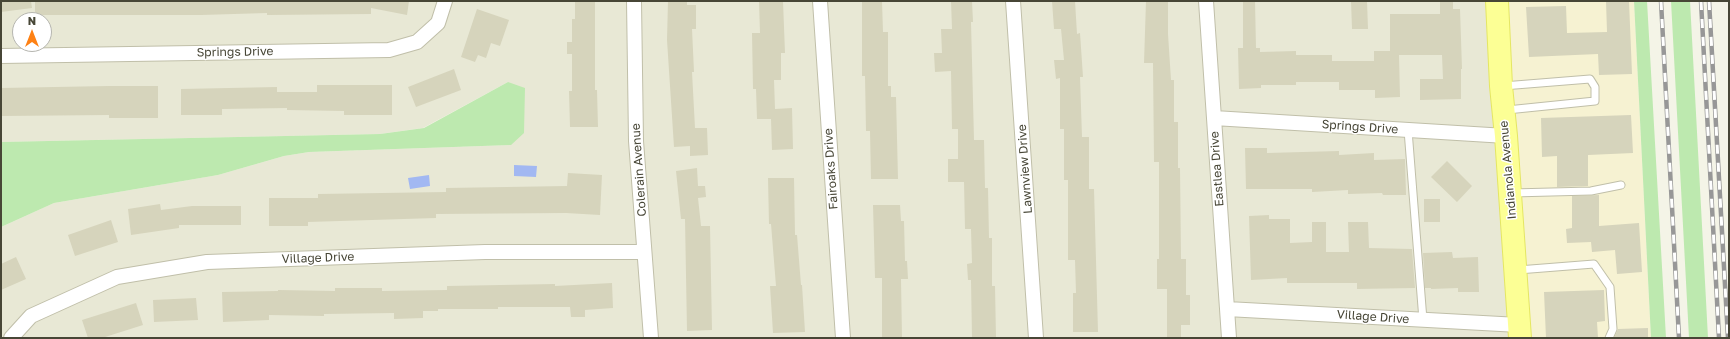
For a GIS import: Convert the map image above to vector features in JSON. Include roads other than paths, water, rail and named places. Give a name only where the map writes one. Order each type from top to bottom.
[{"type":"main road","name":"Indianola Avenue","points":[[1497,1],[1500,86],[1506,136],[1520,332]]},
{"type":"street","name":"Springs Drive","points":[[1,56],[389,50],[417,42],[438,23],[446,1]]},
{"type":"street","name":"Colerain Avenue","points":[[634,1],[636,140],[651,338]]},
{"type":"street","name":"Fairoaks Drive","points":[[820,1],[843,338]]},
{"type":"street","name":"Lawnview Drive","points":[[1013,1],[1036,338]]},
{"type":"street","name":"Eastlea Drive","points":[[1206,1],[1229,338]]},
{"type":"street","name":"Springs Drive","points":[[1214,118],[1506,136]]},
{"type":"street","name":"Village Drive","points":[[11,338],[30,316],[117,277],[207,262],[485,252],[644,252]]},
{"type":"street","name":"Village Drive","points":[[1227,309],[1423,320],[1520,332]]},
{"type":"lane","points":[[1500,86],[1590,79],[1595,87],[1595,102],[1502,111]]},
{"type":"lane","points":[[1408,130],[1423,320]]},
{"type":"lane","points":[[1510,193],[1590,190],[1620,185]]},
{"type":"lane","points":[[1516,271],[1594,264],[1610,287],[1613,329],[1610,338]]},
{"type":"water","points":[[514,165],[537,166],[536,177],[514,176]]},
{"type":"water","points":[[429,175],[430,186],[410,189],[408,178]]},
{"type":"railway","points":[[1661,1],[1679,338]]},
{"type":"railway","points":[[1701,1],[1719,338]]},
{"type":"railway","points":[[1709,1],[1728,338]]}]
